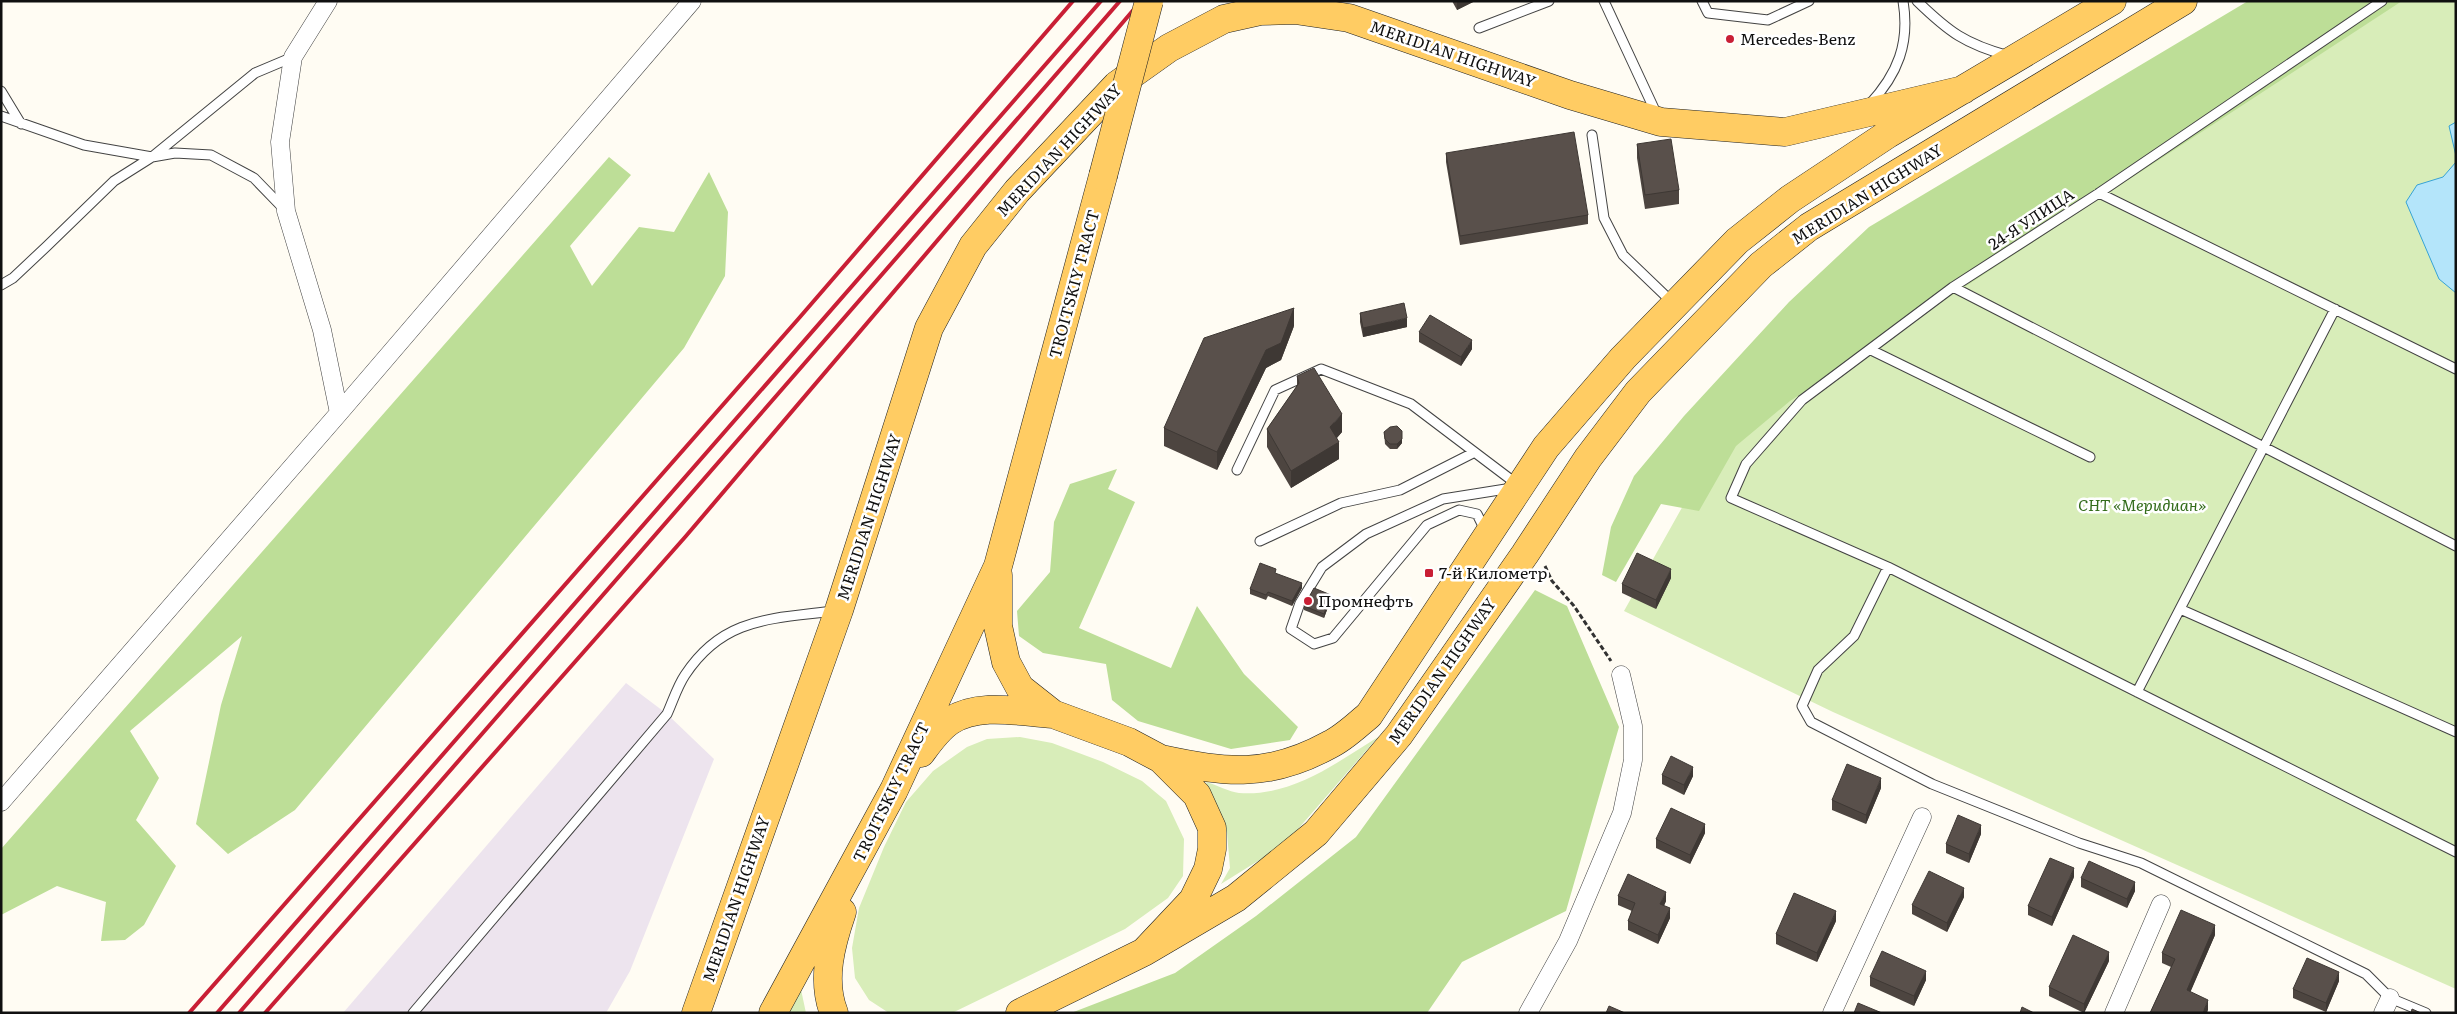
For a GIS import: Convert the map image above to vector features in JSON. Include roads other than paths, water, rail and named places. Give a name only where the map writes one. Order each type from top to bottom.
[{"type":"main road","name":"TROITSKIY TRACT","points":[[773,1013],[865,847],[894,790],[998,566],[1149,1]]},
{"type":"main road","name":"MERIDIAN HIGHWAY","points":[[1161,759],[1207,769],[1252,771],[1282,766],[1330,745],[1369,715],[1488,538],[1546,447],[1623,358],[1737,241],[1790,199],[1888,134],[2112,1]]},
{"type":"main road","name":"MERIDIAN HIGHWAY","points":[[1144,952],[1236,898],[1316,833],[1399,735],[1534,540],[1588,458],[1638,392],[1761,265],[1809,227],[2183,1]]},
{"type":"main road","name":"MERIDIAN HIGHWAY","points":[[696,1013],[839,610],[929,328],[973,246],[1016,191],[1111,92],[1169,48],[1224,19],[1251,13],[1295,10],[1349,18],[1570,95],[1660,122],[1785,132],[1963,90]]},
{"type":"main road","name":"TROITSKIY TRACT","points":[[998,566],[998,626],[1006,662],[1020,688],[1053,714],[1129,742],[1161,759],[1197,795],[1212,828],[1212,849],[1208,868],[1193,900],[1144,952],[1020,1013]]},
{"type":"main road","points":[[894,790],[932,738],[949,722],[971,711],[998,710],[1053,714]]},
{"type":"main road","points":[[834,1013],[830,1002],[828,974],[832,942],[865,847]]},
{"type":"street","points":[[328,1],[293,57],[280,142],[286,211],[322,330],[339,413]]},
{"type":"street","points":[[1,802],[339,413],[692,1]]},
{"type":"street","points":[[1528,1013],[1568,941],[1622,813],[1633,760],[1632,726],[1622,675]]},
{"type":"street","points":[[1832,1013],[1922,817]]},
{"type":"street","points":[[2114,1013],[2161,904]]},
{"type":"lane","points":[[1479,28],[1549,1]]},
{"type":"lane","points":[[1604,1],[1660,122]]},
{"type":"lane","points":[[1702,1],[1708,13],[1768,20],[1809,1]]},
{"type":"lane","points":[[1858,115],[1880,93],[1901,58],[1907,24],[1903,1]]},
{"type":"lane","points":[[1918,1],[1945,28],[1979,48],[2016,58]]},
{"type":"lane","name":"24-Я УЛИЦА","points":[[1888,567],[1731,498],[1746,464],[1802,400],[1871,350],[1952,287],[2098,193],[2382,1]]},
{"type":"lane","points":[[1,285],[47,246],[114,181],[152,157],[255,74],[293,57]]},
{"type":"lane","points":[[1,91],[21,124]]},
{"type":"lane","points":[[1,116],[84,145],[152,157],[175,153],[211,155],[254,178],[286,211]]},
{"type":"lane","points":[[1592,134],[1604,218],[1623,254],[1675,304]]},
{"type":"lane","points":[[2098,193],[2456,369]]},
{"type":"lane","points":[[1952,287],[2456,546]]},
{"type":"lane","points":[[2137,692],[2335,309]]},
{"type":"lane","points":[[1871,350],[2090,457]]},
{"type":"lane","points":[[1237,470],[1275,390],[1321,369],[1411,404],[1520,486]]},
{"type":"lane","points":[[1260,541],[1341,504],[1400,490],[1473,452]]},
{"type":"lane","points":[[1488,538],[1477,514],[1459,510],[1427,525],[1333,638],[1314,644],[1291,629],[1300,603],[1322,567],[1366,534],[1443,500],[1520,486]]},
{"type":"lane","points":[[2426,1013],[2386,1005],[2366,974],[2141,863],[2079,843],[1932,784],[1811,722],[1802,706],[1818,670],[1854,636],[1888,567],[2456,852]]},
{"type":"lane","points":[[413,1013],[667,714],[684,676],[714,641],[756,621],[839,610]]},
{"type":"lane","points":[[2180,610],[2456,732]]},
{"type":"water","points":[[2456,122],[2456,156],[2449,126]]},
{"type":"water","points":[[2456,162],[2456,293],[2439,279],[2406,202],[2417,185],[2443,177]]},
{"type":"railway","points":[[189,1013],[800,317],[1073,1]]},
{"type":"railway","points":[[217,1013],[1101,1]]},
{"type":"railway","points":[[239,1013],[1120,1]]},
{"type":"railway","points":[[265,1013],[686,536],[1141,1]]},
{"type":"place","name":"Mercedes-Benz","points":[[1730,39]]},
{"type":"place","name":"7-й Километр","points":[[1429,573]]},
{"type":"place","name":"Промнефть","points":[[1308,601]]},
{"type":"park label","name":"СНТ «Меридиан»","points":[[2142,505]]}]
